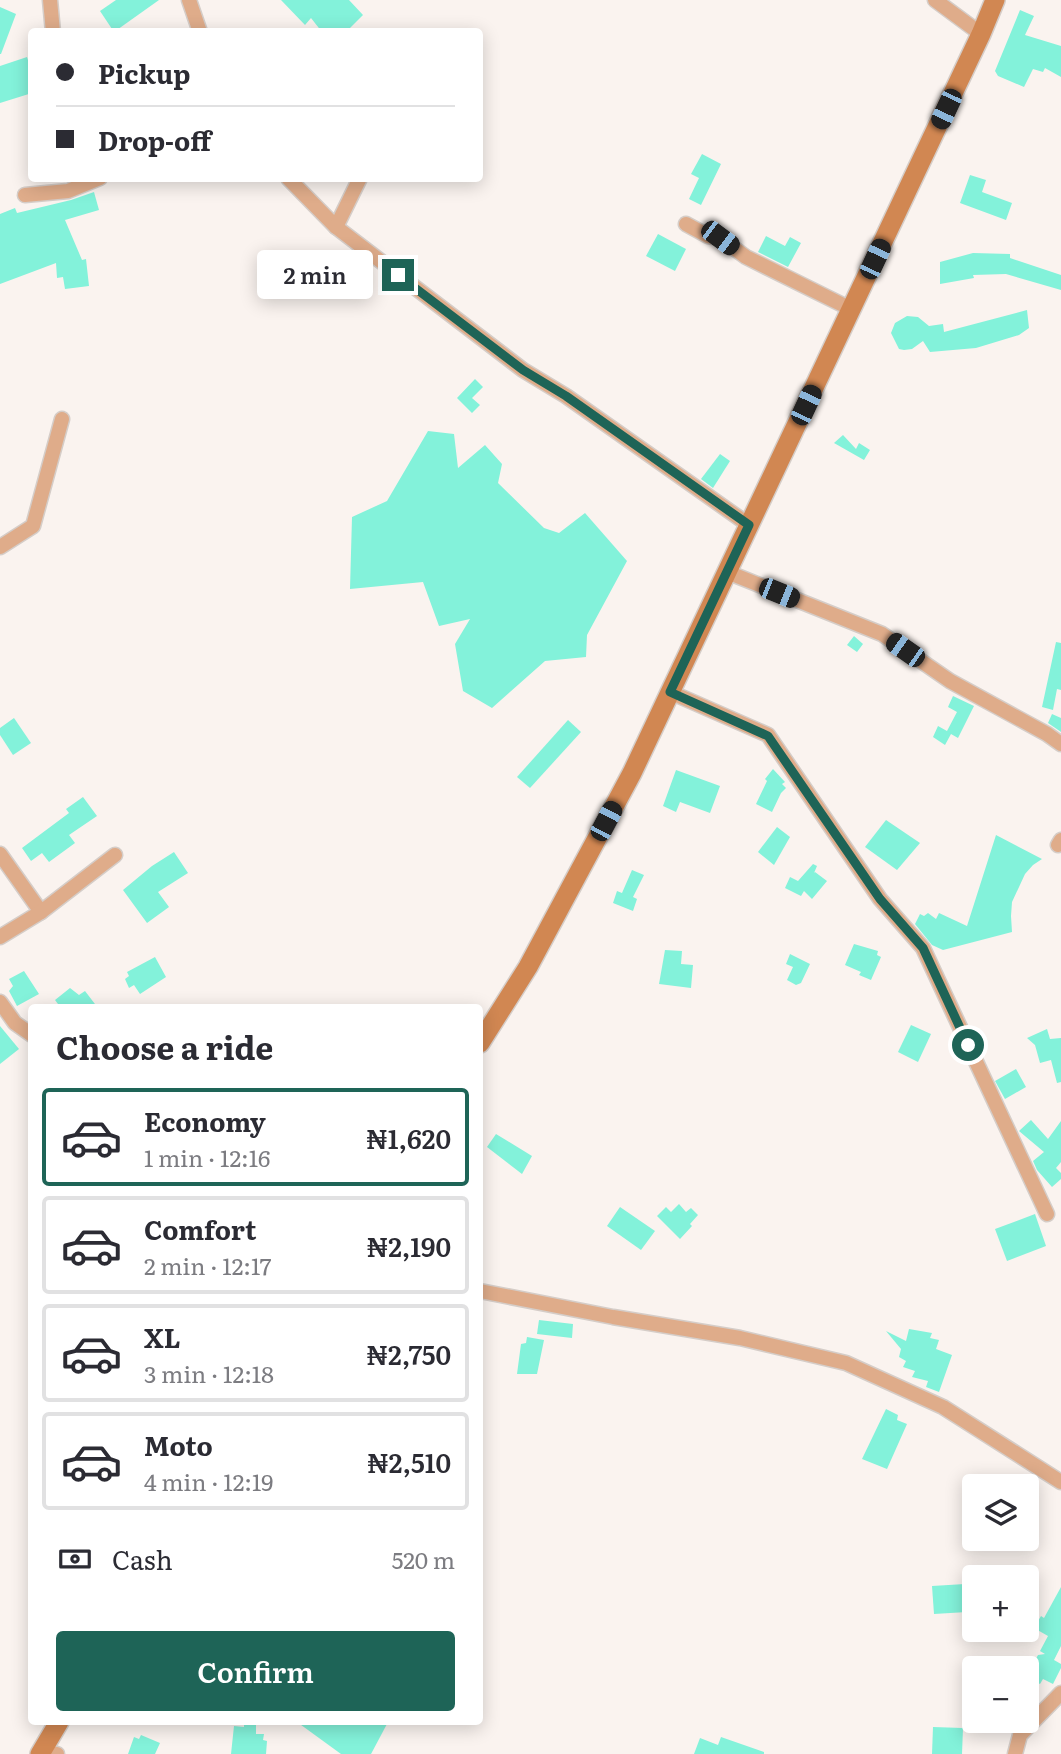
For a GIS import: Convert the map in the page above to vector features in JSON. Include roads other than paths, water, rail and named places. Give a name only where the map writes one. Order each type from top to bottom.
[{"type":"main road","points":[[483,1038],[528,968],[632,773],[995,0]]},
{"type":"main road","points":[[46,1753],[59,1725]]},
{"type":"street","points":[[50,0],[53,28]]},
{"type":"street","points":[[189,0],[199,28]]},
{"type":"street","points":[[935,0],[981,34]]},
{"type":"street","points":[[25,195],[56,185],[68,191],[90,182]]},
{"type":"street","points":[[292,182],[336,227],[523,370],[566,396],[749,525]]},
{"type":"street","points":[[336,227],[358,182]]},
{"type":"street","points":[[686,224],[708,236],[720,238],[746,257],[851,309]]},
{"type":"street","points":[[0,547],[33,526],[62,419]]},
{"type":"street","points":[[727,572],[882,634],[950,681],[1061,744]]},
{"type":"street","points":[[670,692],[768,736],[880,899],[923,948],[1047,1214]]},
{"type":"street","points":[[0,854],[41,912]]},
{"type":"street","points":[[0,937],[41,912],[115,855]]},
{"type":"street","points":[[0,1002],[15,1023],[28,1032]]},
{"type":"street","points":[[483,1292],[740,1338],[846,1363],[943,1407],[1061,1482]]},
{"type":"street","points":[[1015,1754],[1020,1735],[1061,1693]]}]
